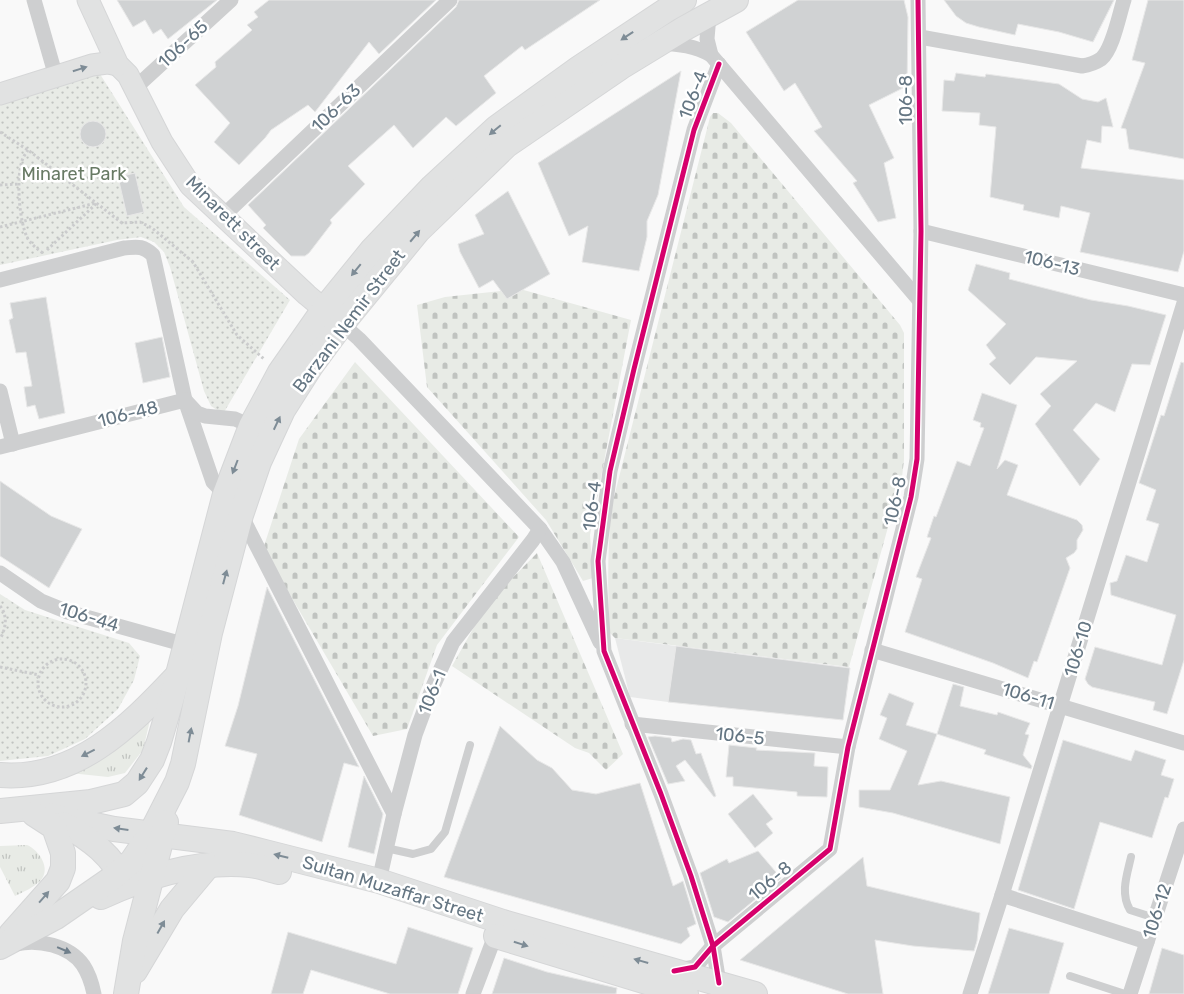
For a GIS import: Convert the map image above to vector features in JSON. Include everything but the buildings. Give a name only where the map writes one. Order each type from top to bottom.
[{"type":"main road","name":"Barzani Nemir Street","points":[[135,940],[153,876],[157,834],[177,782],[187,747],[210,634],[241,515],[259,462],[283,410],[311,366],[342,324],[418,231],[507,145],[621,66],[736,0]]},
{"type":"main road","name":"Barzani Nemir Street","points":[[0,811],[36,812],[117,797],[130,791],[144,774],[152,760],[164,726],[225,494],[251,426],[280,372],[324,309],[372,250],[432,187],[496,128],[670,3]]},
{"type":"main road","points":[[0,775],[25,775],[48,770],[99,747],[121,732],[142,713],[177,676]]},
{"type":"main road","points":[[0,800],[36,812],[79,832],[98,846],[123,879],[132,904],[135,940],[127,989]]},
{"type":"main road","points":[[0,947],[58,881],[63,868],[63,853],[54,827],[36,812]]},
{"type":"main road","name":"Sultan Muzaffar Street","points":[[36,812],[114,828],[233,844],[379,881],[503,922],[755,994]]},
{"type":"main road","points":[[123,879],[132,861],[157,834]]},
{"type":"main road","name":"Sultan Muzaffar Street","points":[[123,879],[153,876],[208,866],[243,864],[261,867],[379,898],[495,936],[686,994]]},
{"type":"main road","points":[[127,989],[172,909],[208,866]]},
{"type":"main road","points":[[0,947],[56,917],[111,880],[123,879]]},
{"type":"street","points":[[34,0],[56,77]]},
{"type":"street","name":"Minarett street","points":[[88,0],[118,65],[128,75],[162,142],[190,185],[307,295],[342,324]]},
{"type":"street","name":"106-65","points":[[135,88],[231,0]]},
{"type":"street","name":"106-63","points":[[222,217],[450,0]]},
{"type":"street","name":"106-8","points":[[674,971],[695,967],[713,946],[830,850],[848,747],[911,497],[917,459],[921,231],[920,37],[918,0]]},
{"type":"street","points":[[920,37],[1082,66],[1092,64],[1102,58],[1109,47],[1124,0]]},
{"type":"street","points":[[709,15],[707,39],[715,60]]},
{"type":"street","points":[[660,43],[685,45],[703,50],[715,60],[919,300]]},
{"type":"street","name":"106-4","points":[[715,60],[694,130],[610,470],[598,561],[604,651],[671,821],[706,920],[713,946],[719,984]]},
{"type":"street","points":[[0,94],[92,66],[107,63],[118,65]]},
{"type":"street","name":"106-13","points":[[921,231],[1184,295]]},
{"type":"street","points":[[0,280],[124,248],[145,248],[153,255],[185,400],[212,482],[225,494]]},
{"type":"street","name":"106-10","points":[[970,994],[1184,303]]},
{"type":"street","points":[[342,324],[540,529],[563,562],[604,651]]},
{"type":"street","points":[[0,391],[6,446]]},
{"type":"street","points":[[185,400],[197,413],[205,416],[235,419],[251,426]]},
{"type":"street","name":"106-48","points":[[6,446],[185,400]]},
{"type":"street","points":[[241,515],[394,814]]},
{"type":"street","name":"106-1","points":[[379,881],[415,735],[434,684],[453,642],[540,529]]},
{"type":"street","name":"106-44","points":[[0,573],[41,601],[68,612],[186,645]]},
{"type":"street","name":"106-11","points":[[872,650],[1184,743]]},
{"type":"street","name":"106-5","points":[[632,724],[848,747]]},
{"type":"street","name":"106-12","points":[[1130,994],[1184,829]]},
{"type":"street","points":[[1002,895],[1147,942]]},
{"type":"street","points":[[473,994],[495,936]]},
{"type":"street","points":[[0,947],[35,942],[49,944],[72,954],[87,972],[94,994]]},
{"type":"lane","points":[[386,848],[413,854],[431,849],[445,832],[470,745]]},
{"type":"lane","points":[[1131,857],[1124,895],[1127,905],[1130,910],[1155,918]]},
{"type":"lane","points":[[1070,976],[1125,994]]},
{"type":"path","points":[[0,132],[28,150],[122,223],[140,222],[152,228],[193,262],[237,335],[280,372]]},
{"type":"path","points":[[28,150],[22,160],[20,184],[22,221],[33,246],[44,253],[97,203]]},
{"type":"path","points":[[0,184],[20,184]]},
{"type":"path","points":[[0,227],[97,203]]},
{"type":"path","points":[[0,606],[3,608],[5,620],[4,632],[0,639]]},
{"type":"path","points":[[59,658],[69,659],[78,664],[83,671],[86,681],[85,690],[81,699],[72,705],[64,708],[54,706],[45,702],[40,694],[36,685],[38,675],[42,667],[50,661],[59,658]]},
{"type":"path","points":[[0,667],[38,675]]},
{"type":"shaded area","points":[[615,638],[676,646],[668,702],[630,697]]},
{"type":"green space","name":"Minaret Park","points":[[100,74],[184,207],[290,300],[223,414],[211,406],[204,391],[170,267],[164,252],[154,242],[141,237],[117,240],[0,265],[0,104]]},
{"type":"green space","points":[[713,113],[718,113],[731,123],[900,325],[904,333],[904,460],[902,477],[849,667],[615,638],[609,632],[608,584],[612,505],[710,117]]},
{"type":"green space","points":[[520,289],[631,320],[590,535],[593,578],[583,581],[546,520],[427,387],[417,305],[445,297]]},
{"type":"green space","points":[[355,362],[519,537],[437,645],[407,729],[373,736],[263,549],[299,439]]},
{"type":"green space","points":[[537,553],[623,754],[606,770],[589,753],[575,748],[452,666],[487,604]]},
{"type":"green space","points":[[0,594],[25,610],[129,643],[140,656],[134,680],[118,709],[85,739],[48,756],[0,761]]},
{"type":"green space","points":[[150,720],[143,750],[125,773],[108,777],[70,773]]},
{"type":"green space","points":[[27,845],[40,855],[45,871],[40,881],[28,890],[15,896],[0,867],[0,846]]},
{"type":"cycle path","points":[[674,971],[695,967],[713,946],[830,849],[848,747],[911,497],[917,459],[921,231],[918,0]]},
{"type":"cycle path","points":[[719,64],[694,130],[634,369],[610,471],[598,561],[604,651],[661,794],[691,876],[713,946],[719,983]]}]
